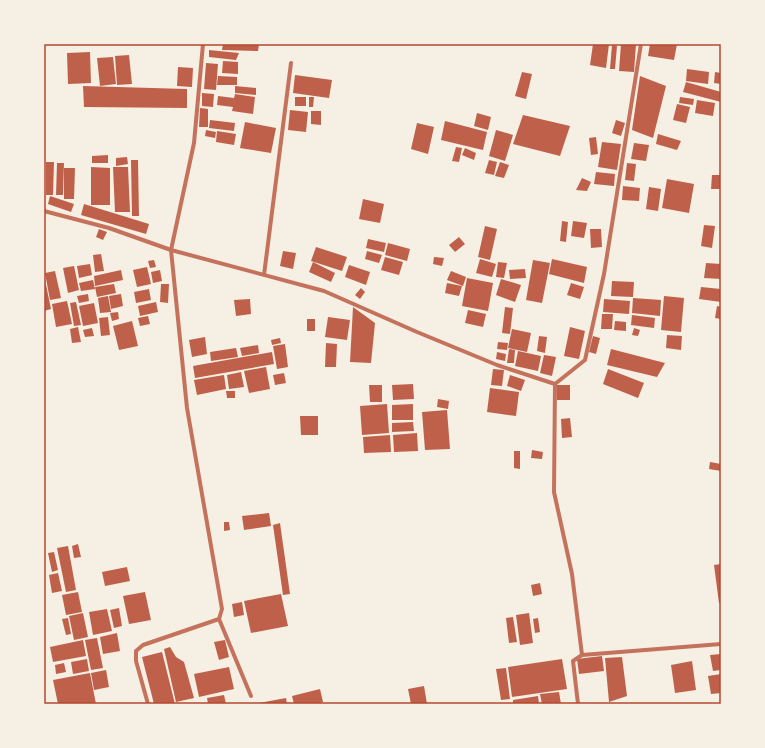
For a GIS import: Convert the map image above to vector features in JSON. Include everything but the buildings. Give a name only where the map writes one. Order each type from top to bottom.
[{"type":"street","points":[[204,44],[194,143],[171,250],[187,408],[222,609],[219,619],[251,696]]},
{"type":"street","points":[[555,384],[585,360],[604,274],[641,44]]},
{"type":"street","points":[[264,274],[291,63]]},
{"type":"street","points":[[44,211],[109,228],[171,250],[324,291],[497,365],[555,384]]},
{"type":"street","points":[[555,384],[554,492],[572,574],[582,655]]},
{"type":"street","points":[[148,704],[136,661],[136,651],[143,645],[219,619]]},
{"type":"street","points":[[578,704],[573,661],[582,655],[721,644]]}]
